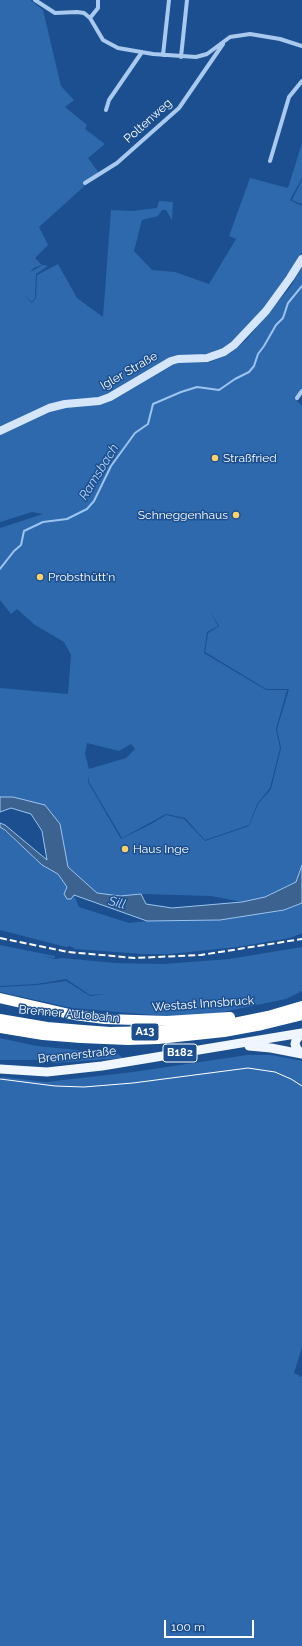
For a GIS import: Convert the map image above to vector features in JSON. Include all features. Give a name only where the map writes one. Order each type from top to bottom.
[{"type":"highway","name":"Westast Innsbruck","points":[[0,998],[74,1015],[134,1021],[201,1020],[289,1010]]},
{"type":"highway","name":"Brenner Autobahn","points":[[0,1019],[47,1027],[83,1030],[133,1032],[183,1030],[224,1025],[302,1006]]},
{"type":"highway","name":"Brenner Autobahn","points":[[0,1028],[43,1035],[81,1038],[128,1040],[158,1039],[224,1032],[262,1025],[302,1015]]},
{"type":"main road","name":"Igler Straße","points":[[0,431],[55,406],[99,401],[110,397],[171,361],[178,359],[207,358],[224,352],[234,345],[266,311],[302,259]]},
{"type":"main road","name":"B182","points":[[228,1047],[302,1034]]},
{"type":"main road","points":[[302,1034],[296,1040],[297,1049],[302,1054]]},
{"type":"main road","name":"B182","points":[[228,1047],[262,1047],[302,1054]]},
{"type":"main road","name":"Brennerstraße","points":[[0,1069],[54,1072],[228,1047]]},
{"type":"main road","name":"Brennerstraße","points":[[0,1066],[72,1066],[133,1061]]},
{"type":"street","points":[[35,0],[43,7],[55,13],[84,13],[90,18],[101,38],[107,43],[118,48],[181,57],[196,57],[204,56],[225,40],[236,35],[250,34],[280,39],[302,46]]},
{"type":"street","points":[[90,18],[98,8],[98,0]]},
{"type":"street","points":[[164,55],[169,0]]},
{"type":"street","points":[[181,57],[187,0]]},
{"type":"street","name":"Poltenweg","points":[[85,184],[117,163],[179,108],[225,40]]},
{"type":"street","points":[[106,110],[109,100],[142,52]]},
{"type":"street","points":[[270,161],[289,97],[302,82]]},
{"type":"street","points":[[297,398],[302,391]]},
{"type":"shaded area","points":[[0,0],[30,0],[43,10],[61,86],[74,100],[65,107],[87,125],[85,129],[105,144],[88,158],[99,173],[39,227],[48,245],[35,258],[42,265],[34,268],[30,272],[43,265],[48,266],[36,274],[35,298],[32,302],[21,292],[32,303],[36,298],[37,275],[58,264],[77,298],[103,317],[111,210],[132,211],[157,208],[159,201],[173,202],[172,220],[166,210],[162,210],[158,216],[142,220],[134,251],[152,270],[175,272],[209,284],[236,239],[229,236],[250,178],[288,188],[302,143],[302,178],[290,200],[302,206],[302,252],[277,292],[257,316],[231,343],[219,352],[203,354],[200,362],[210,362],[229,354],[246,340],[291,286],[302,266],[302,390],[297,401],[302,406],[302,865],[296,882],[265,897],[242,902],[211,896],[141,894],[120,896],[97,893],[68,867],[60,824],[13,797],[0,797],[0,688],[68,694],[71,655],[64,642],[35,625],[17,609],[11,614],[0,600],[0,528],[43,514],[32,512],[0,522]],"holes":[[[210,611],[219,626],[208,633],[205,652],[266,689],[289,689],[277,729],[281,748],[271,789],[258,804],[249,826],[205,841],[184,819],[166,815],[121,839],[88,782],[89,776],[89,782],[122,838],[166,814],[185,818],[205,840],[249,825],[257,804],[270,788],[280,748],[276,729],[287,690],[266,690],[204,653],[207,632],[218,626]],[[87,743],[119,751],[131,744],[135,749],[126,758],[89,769],[85,754]]]},
{"type":"shaded area","points":[[302,180],[302,204],[292,200]]},
{"type":"shaded area","points":[[0,827],[42,865],[58,874],[67,887],[64,894],[67,899],[71,899],[74,895],[79,907],[129,923],[147,921],[220,920],[284,910],[302,903],[302,933],[290,938],[237,947],[170,954],[142,954],[75,949],[70,946],[66,947],[0,930]]},
{"type":"shaded area","points":[[0,945],[55,956],[55,958],[42,956],[56,959],[61,958],[116,963],[164,964],[229,959],[302,947],[302,991],[286,999],[218,1013],[176,1017],[72,1008],[0,992],[0,987],[37,985],[66,981],[90,996],[108,994],[90,995],[66,979],[37,984],[0,986]]},
{"type":"shaded area","points":[[0,1038],[37,1046],[87,1051],[114,1051],[123,1058],[55,1063],[48,1060],[0,1060]]},
{"type":"shaded area","points":[[247,1055],[271,1055],[302,1061],[302,1347],[294,1373],[302,1377],[302,1646],[0,1646],[0,1079],[2,1077],[46,1082],[133,1072]]},
{"type":"water","name":"Sill","points":[[0,797],[13,797],[45,805],[60,824],[68,867],[97,893],[120,896],[141,894],[146,904],[172,908],[242,902],[265,897],[296,882],[302,865],[302,903],[284,910],[220,920],[147,921],[74,895],[71,899],[67,899],[64,894],[67,887],[58,874],[42,865],[0,827],[0,823],[5,825],[47,860],[42,831],[31,814],[11,808],[0,812]]},
{"type":"waterway","name":"Ramsbach","points":[[0,569],[14,551],[21,545],[24,531],[43,522],[67,519],[87,509],[94,501],[111,466],[135,433],[148,424],[153,404],[197,387],[219,390],[235,379],[249,372],[254,366],[258,354],[276,325],[283,318],[288,303],[302,286]]},
{"type":"tram line","points":[[0,1079],[55,1086],[84,1087],[133,1083],[248,1068],[275,1072],[302,1086]]},
{"type":"railway","points":[[0,938],[68,952],[135,958],[201,955],[302,939]]},
{"type":"place","name":"Straßfried","points":[[215,458]]},
{"type":"place","name":"Schneggenhaus","points":[[236,515]]},
{"type":"place","name":"Probsthütt'n","points":[[40,577]]},
{"type":"place","name":"Haus Inge","points":[[125,849]]}]
